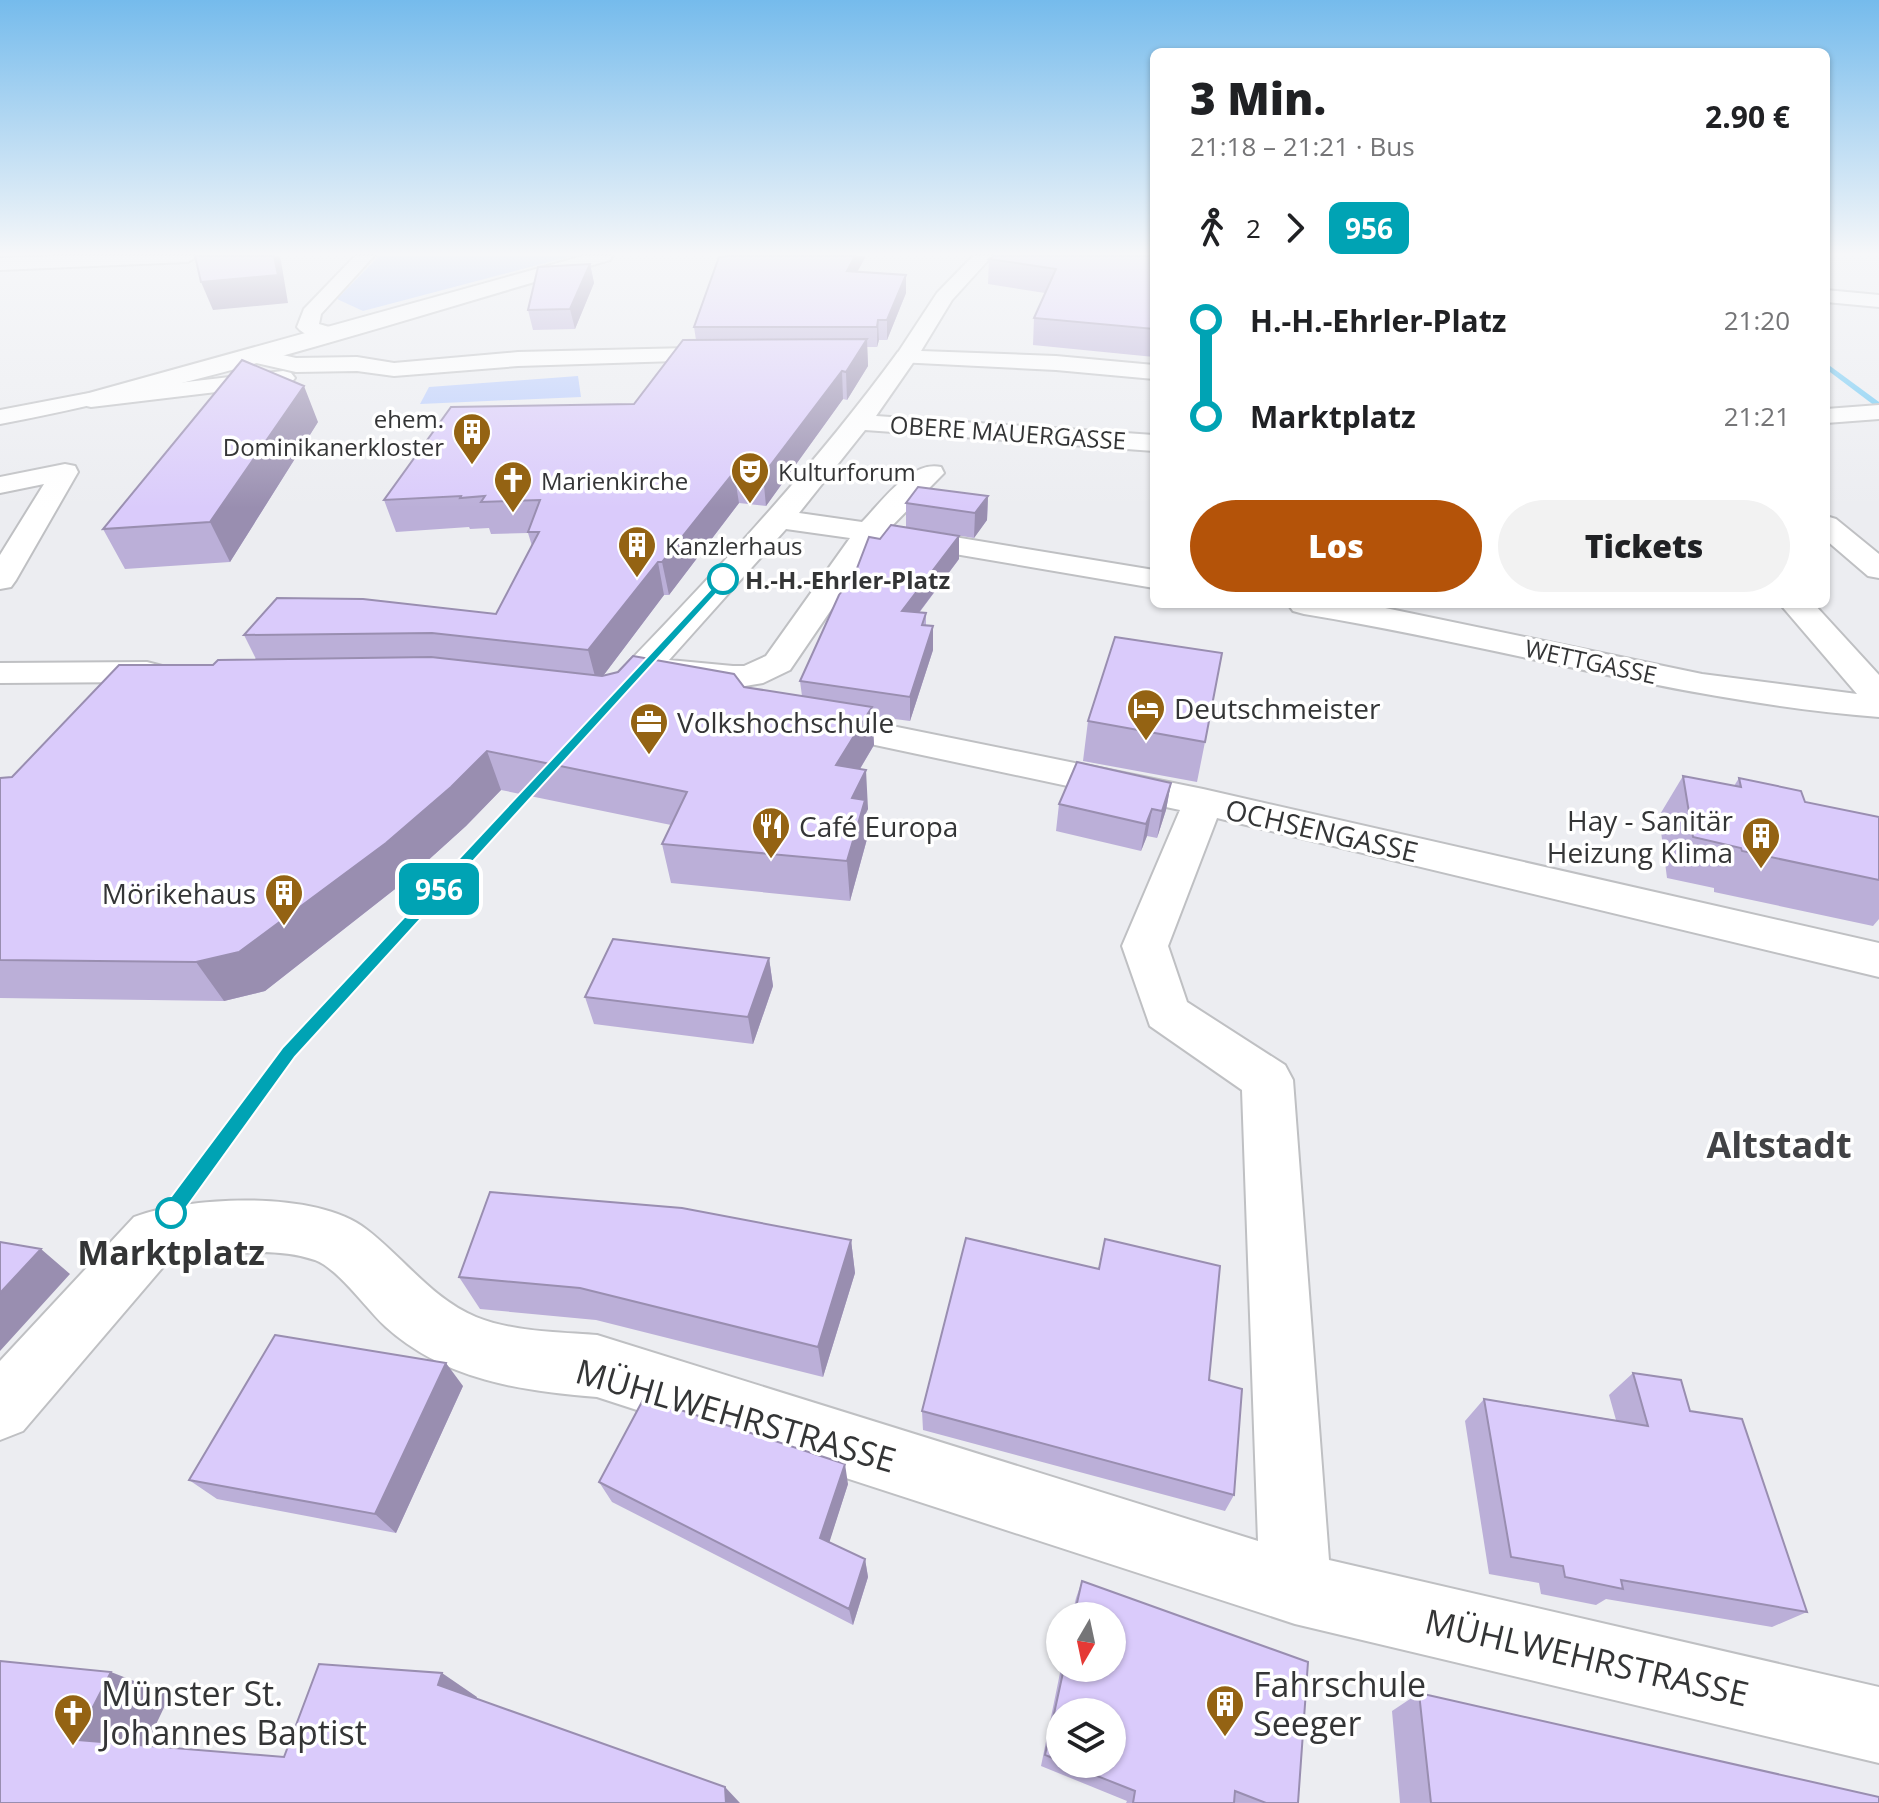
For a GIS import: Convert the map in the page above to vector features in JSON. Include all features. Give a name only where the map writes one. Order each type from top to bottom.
[{"type":"street","points":[[91,400],[308,340]]},
{"type":"street","points":[[582,696],[612,700],[645,665],[778,519],[861,422],[917,340]]},
{"type":"street","points":[[973,340],[1046,356],[1056,363]]},
{"type":"street","points":[[0,417],[91,400],[255,380],[483,367],[505,360],[762,354]]},
{"type":"street","points":[[256,356],[296,368],[359,364],[393,372]]},
{"type":"street","points":[[875,357],[1056,363],[1150,372]]},
{"type":"street","points":[[1830,416],[1869,413]]},
{"type":"street","name":"OBERE MAUERGASSE","points":[[861,422],[1150,443]]},
{"type":"street","points":[[0,485],[65,472],[0,580]]},
{"type":"street","points":[[755,699],[751,676],[778,663],[869,532],[909,490],[931,473]]},
{"type":"street","points":[[778,519],[1150,578]]},
{"type":"street","points":[[1830,528],[1879,569]]},
{"type":"street","name":"WETTGASSE","points":[[1328,608],[1411,622],[1725,691],[1814,703],[1879,706]]},
{"type":"street","points":[[1800,608],[1879,696]]},
{"type":"street","name":"OCHSENGASSE","points":[[645,665],[864,729],[1203,802],[1879,960]]},
{"type":"street","points":[[0,673],[147,672],[189,684],[205,684]]},
{"type":"street","points":[[1203,802],[1145,946],[1167,1013],[1267,1080],[1295,1588]]},
{"type":"street","name":"MÜHLWEHRSTRASSE","points":[[0,1408],[154,1236],[247,1225],[332,1237],[410,1309],[450,1338],[507,1358],[597,1366],[1295,1588],[1879,1725]]},
{"type":"shaded area","points":[[578,376],[581,397],[420,404],[429,387]]},
{"type":"building","points":[[683,340],[866,340],[846,372],[842,371],[763,475],[734,472],[588,650],[432,633],[244,635],[277,598],[363,599],[496,614],[539,532],[528,532],[540,500],[481,502],[485,496],[461,496],[384,500],[451,407],[634,404]]},
{"type":"building","points":[[242,360],[304,386],[210,522],[103,529]]},
{"type":"building","points":[[918,487],[988,496],[975,513],[906,503]]},
{"type":"building","points":[[891,525],[959,536],[902,611],[926,613],[922,625],[933,626],[910,697],[800,681],[839,595],[854,576],[869,537],[880,539]]},
{"type":"building","points":[[1115,637],[1222,653],[1205,742],[1088,721]]},
{"type":"building","points":[[633,656],[734,674],[744,687],[872,707],[836,765],[866,770],[852,798],[865,800],[847,861],[662,844],[687,792],[487,751],[386,843],[239,952],[196,962],[0,960],[0,778],[12,777],[119,665],[213,665],[218,660],[431,657],[602,676],[618,672]]},
{"type":"building","points":[[1077,762],[1171,783],[1162,811],[1152,809],[1146,824],[1059,804]]},
{"type":"building","points":[[1683,776],[1741,787],[1739,778],[1801,791],[1805,802],[1879,817],[1879,880],[1742,851],[1741,848],[1693,837]]},
{"type":"building","points":[[613,939],[769,958],[748,1017],[585,997]]},
{"type":"building","points":[[490,1192],[682,1208],[851,1240],[818,1347],[580,1288],[459,1277]]},
{"type":"building","points":[[966,1238],[1099,1269],[1105,1239],[1220,1266],[1209,1380],[1242,1389],[1234,1495],[922,1411]]},
{"type":"building","points":[[0,1242],[41,1249],[0,1293]]},
{"type":"building","points":[[275,1335],[446,1363],[375,1514],[189,1480]]},
{"type":"building","points":[[1633,1373],[1681,1380],[1690,1411],[1742,1419],[1807,1612],[1621,1580],[1623,1589],[1565,1577],[1563,1566],[1511,1557],[1484,1399],[1648,1426]]},
{"type":"building","points":[[644,1398],[845,1464],[820,1538],[865,1559],[849,1609],[599,1482]]},
{"type":"building","points":[[1082,1581],[1308,1662],[1298,1803],[1266,1803],[1235,1791],[1234,1803],[1133,1803],[1135,1791],[1102,1778],[1126,1778],[1126,1698],[1057,1698],[1061,1682],[1126,1682],[1126,1602],[1077,1602]]},
{"type":"building","points":[[0,1661],[111,1672],[76,1740],[284,1757],[319,1664],[442,1673],[438,1685],[725,1787],[726,1803],[0,1803]]},
{"type":"building","points":[[1419,1693],[1879,1797],[1879,1803],[1431,1803]]},
{"type":"waterway","points":[[1830,368],[1879,406]]},
{"type":"bus line","name":"956","points":[[171,1213],[289,1052],[723,579]]},
{"type":"place","name":"ehem. Dominikanerkloster","points":[[472,466]]},
{"type":"place","name":"Kulturforum","points":[[750,505]]},
{"type":"place","name":"Marienkirche","points":[[513,514]]},
{"type":"place","name":"Kanzlerhaus","points":[[637,579]]},
{"type":"place","name":"H.-H.-Ehrler-Platz","points":[[723,579]]},
{"type":"place","name":"Deutschmeister","points":[[1146,742]]},
{"type":"place","name":"Volkshochschule","points":[[649,756]]},
{"type":"place","name":"Café Europa","points":[[771,860]]},
{"type":"place","name":"Hay - Sanitär Heizung Klima","points":[[1761,870]]},
{"type":"place","name":"Mörikehaus","points":[[284,927]]},
{"type":"place","name":"Marktplatz","points":[[171,1213]]},
{"type":"place","name":"Fahrschule Seeger","points":[[1225,1738]]},
{"type":"place","name":"Münster St. Johannes Baptist","points":[[73,1747]]},
{"type":"district","name":"Altstadt","points":[[1779,1144]]}]
